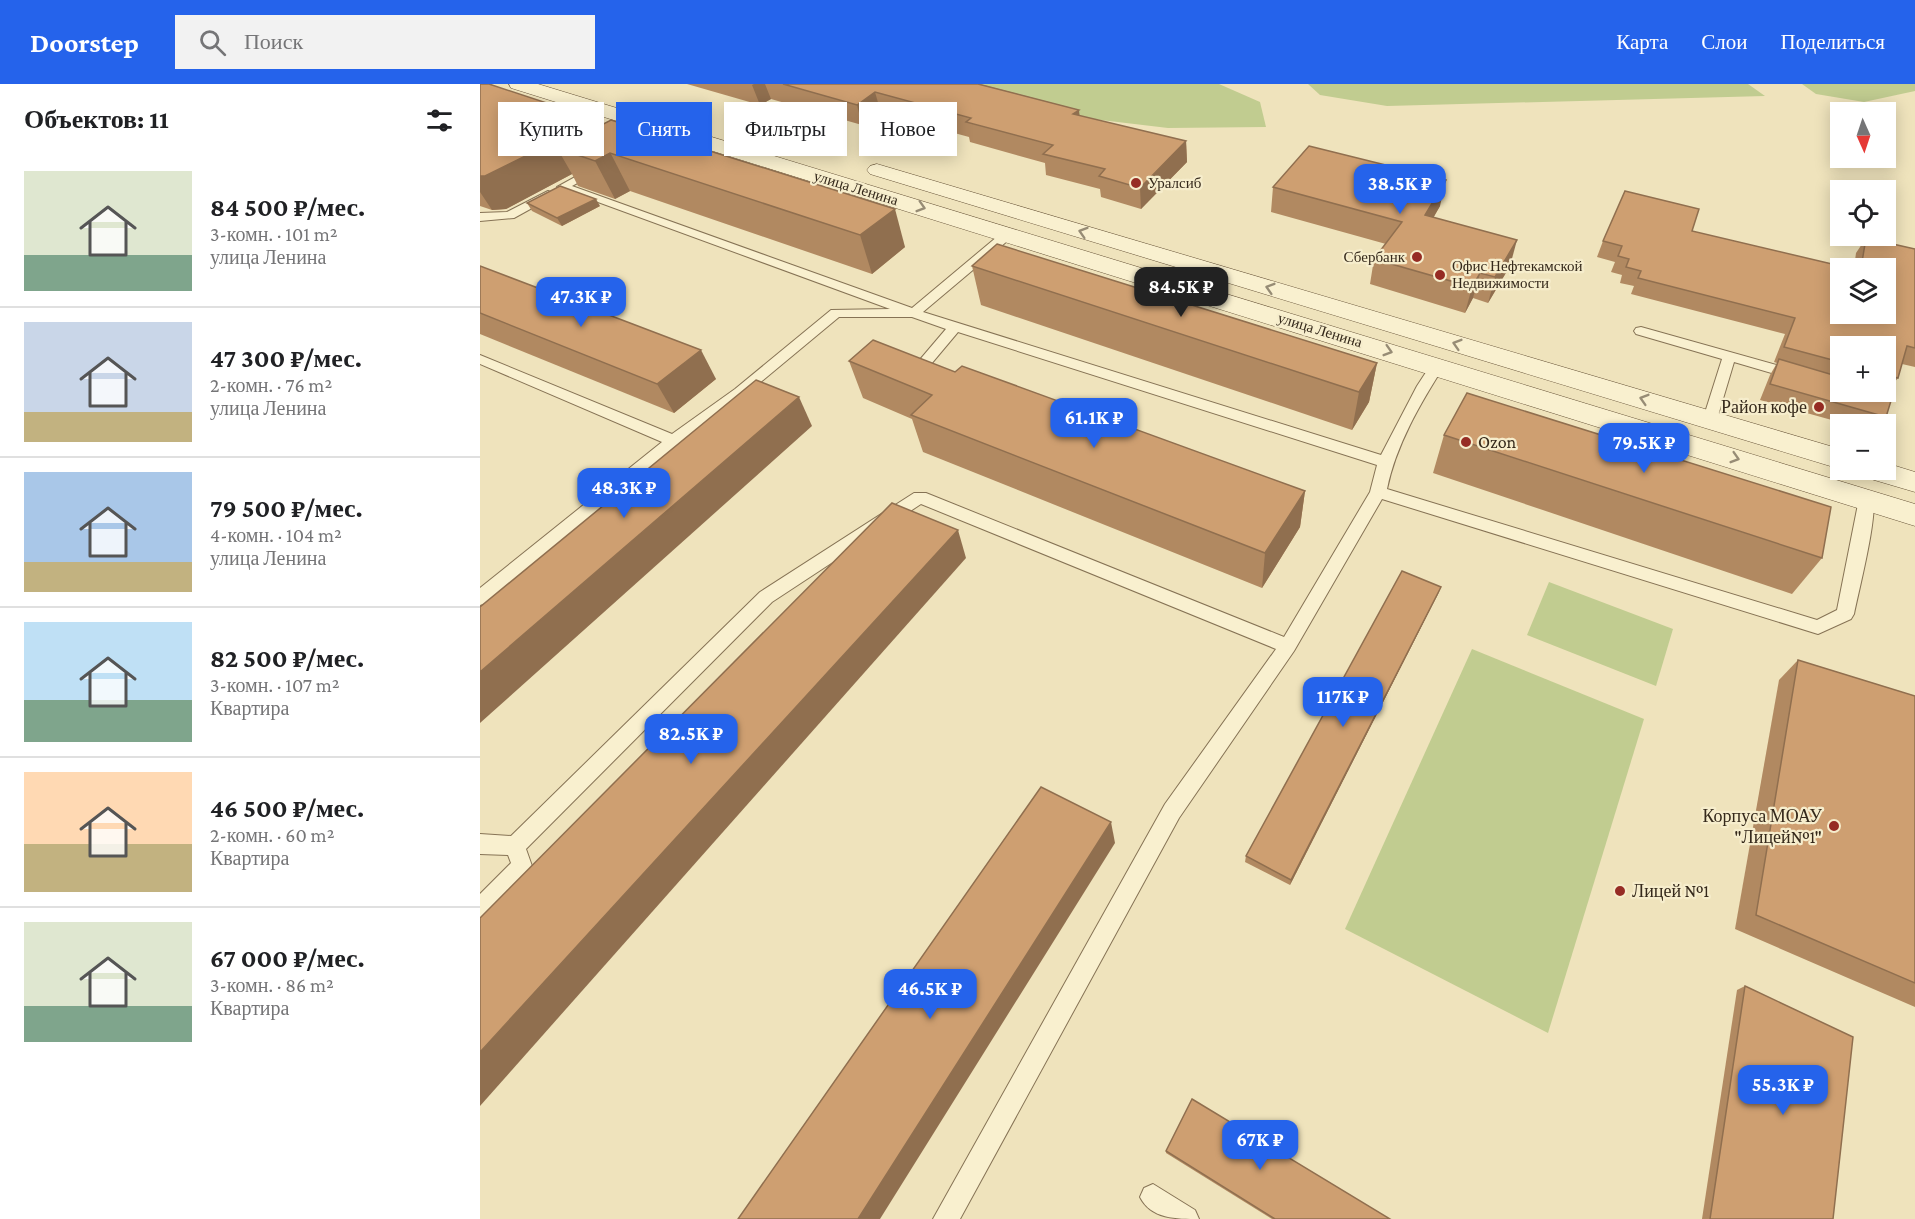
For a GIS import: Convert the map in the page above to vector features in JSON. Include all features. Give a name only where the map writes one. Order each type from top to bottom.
[{"type":"main road","name":"улица Ленина","points":[[518,84],[616,114]]},
{"type":"main road","points":[[592,84],[637,98]]},
{"type":"main road","name":"улица Ленина","points":[[712,144],[1915,515]]},
{"type":"main road","name":"улица Ленина","points":[[859,165],[1830,456]]},
{"type":"main road","points":[[1896,476],[1915,482]]},
{"type":"lane","points":[[480,217],[510,215],[614,159]]},
{"type":"lane","points":[[563,187],[914,314],[1384,462]]},
{"type":"lane","points":[[480,598],[673,441],[740,392],[836,313],[914,314],[1008,234]]},
{"type":"lane","points":[[910,380],[955,327]]},
{"type":"lane","points":[[1641,331],[1830,385]]},
{"type":"lane","points":[[1710,419],[1729,357]]},
{"type":"lane","points":[[480,359],[673,441]]},
{"type":"lane","points":[[946,1219],[1172,811],[1288,646],[1378,492],[1384,462],[1437,366]]},
{"type":"lane","points":[[1378,492],[1818,627],[1845,614],[1864,525],[1866,498]]},
{"type":"lane","points":[[480,844],[515,846],[766,597],[920,497],[1288,646]]},
{"type":"lane","points":[[480,909],[522,866],[515,846]]},
{"type":"lane","points":[[1153,1197],[1186,1219]]},
{"type":"green space","points":[[938,84],[1219,84],[1260,102],[1266,127],[1168,128],[1042,113]]},
{"type":"green space","points":[[1308,84],[1748,84],[1765,96],[1387,106],[1320,95]]},
{"type":"green space","points":[[1802,84],[1915,84],[1915,91],[1864,102],[1816,94]]},
{"type":"green space","points":[[1549,582],[1673,629],[1656,686],[1527,635]]},
{"type":"green space","points":[[1472,649],[1644,719],[1548,1033],[1345,929]]},
{"type":"building","points":[[480,84],[489,84],[544,102],[498,102],[498,156],[525,156],[485,176],[480,176]]},
{"type":"building","points":[[783,84],[978,84],[1079,110],[1073,114],[1186,141],[1140,188],[1099,176],[1105,169],[1043,154],[1053,145],[966,122],[971,118],[957,114],[957,102],[912,102],[875,92],[857,105]]},
{"type":"building","points":[[611,120],[616,122],[616,155],[610,153],[595,161],[580,156],[604,156],[604,124]]},
{"type":"building","points":[[1309,146],[1446,180],[1425,215],[1517,240],[1495,277],[1480,273],[1472,287],[1374,259],[1402,222],[1273,187]]},
{"type":"building","points":[[712,152],[895,209],[860,235],[619,156],[712,156]]},
{"type":"building","points":[[560,186],[596,199],[557,218],[527,203]]},
{"type":"building","points":[[1625,191],[1699,209],[1692,231],[1830,264],[1830,324],[1896,324],[1896,258],[1863,258],[1865,246],[1896,245],[1915,249],[1915,348],[1907,346],[1898,378],[1896,378],[1896,336],[1830,336],[1830,359],[1784,347],[1795,318],[1638,278],[1641,271],[1626,267],[1629,259],[1618,256],[1622,246],[1603,241]]},
{"type":"building","points":[[997,244],[1377,363],[1359,392],[972,266]]},
{"type":"building","points":[[480,266],[701,350],[657,384],[480,313]]},
{"type":"building","points":[[873,340],[955,372],[962,366],[1305,491],[1265,553],[911,415],[932,395],[849,361]]},
{"type":"building","points":[[1779,359],[1830,374],[1830,401],[1770,384]]},
{"type":"building","points":[[756,380],[799,397],[480,672],[480,607]]},
{"type":"building","points":[[1467,393],[1831,507],[1822,558],[1444,435]]},
{"type":"building","points":[[1833,402],[1891,402],[1887,414],[1875,414]]},
{"type":"building","points":[[892,503],[958,530],[480,1052],[480,918]]},
{"type":"building","points":[[1402,571],[1441,587],[1291,880],[1246,856]]},
{"type":"building","name":"Корпуса МОАУ \"Лицей№1\"","points":[[1798,660],[1915,696],[1915,983],[1756,915]]},
{"type":"building","points":[[1041,787],[1111,822],[858,1219],[738,1219]]},
{"type":"building","points":[[1745,986],[1853,1037],[1833,1219],[1710,1219]]},
{"type":"building","points":[[1192,1099],[1390,1219],[1275,1219],[1166,1151]]},
{"type":"place","name":"Уралсиб","points":[[1136,183]]},
{"type":"place","name":"Сбербанк","points":[[1417,257]]},
{"type":"place","name":"Офис Нефтекамской Недвижимости","points":[[1440,275]]},
{"type":"place","name":"Район кофе","points":[[1819,407]]},
{"type":"place","name":"Ozon","points":[[1466,442]]},
{"type":"place","name":"Корпуса МОАУ \"Лицей№1\"","points":[[1834,826]]},
{"type":"place","name":"Лицей №1","points":[[1620,891]]}]
